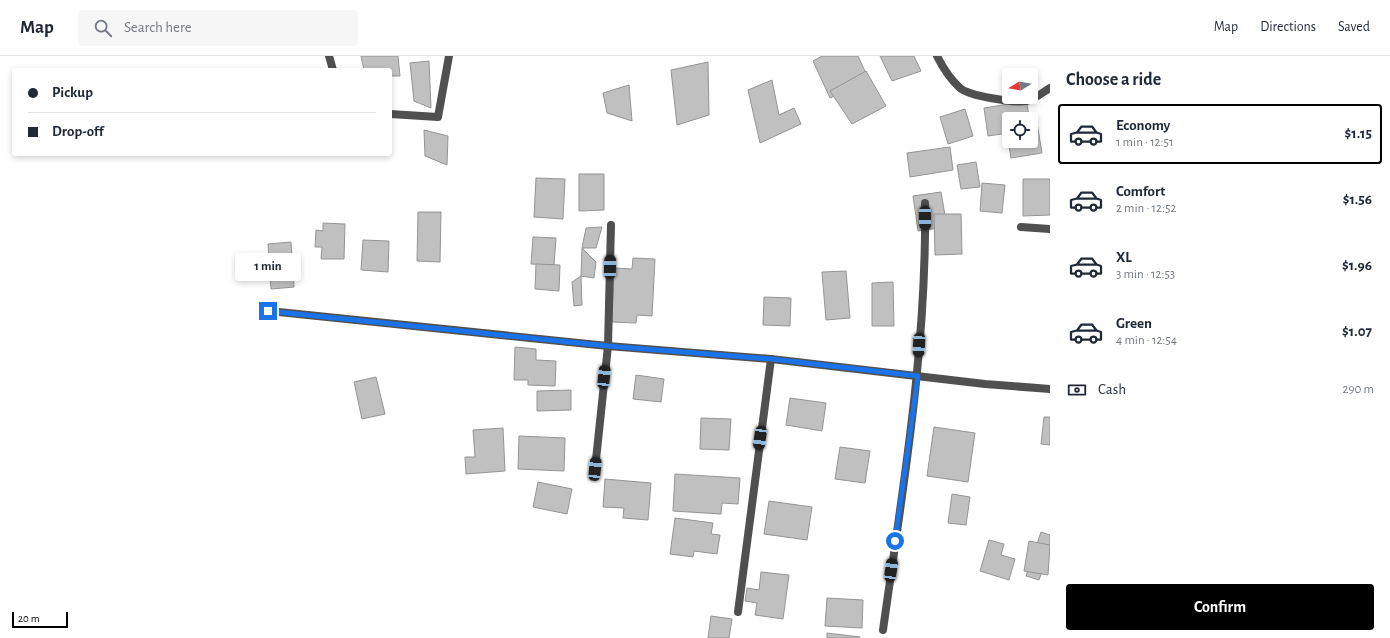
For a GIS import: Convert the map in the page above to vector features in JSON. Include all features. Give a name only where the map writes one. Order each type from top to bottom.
[{"type":"street","points":[[329,56],[332,68]]},
{"type":"street","points":[[392,114],[438,117],[449,56]]},
{"type":"street","points":[[937,56],[946,72],[962,89],[984,96],[1002,101],[1027,101],[1050,88]]},
{"type":"street","points":[[883,630],[918,376],[926,248],[925,203]]},
{"type":"street","points":[[595,469],[608,346],[611,225]]},
{"type":"street","points":[[1021,227],[1050,229]]},
{"type":"street","points":[[268,311],[608,346],[771,359],[1050,389]]},
{"type":"street","points":[[738,612],[771,359]]},
{"type":"building","points":[[361,56],[398,56],[400,76],[392,76],[392,68],[364,68]]},
{"type":"building","points":[[822,56],[858,56],[869,80],[830,98],[813,61]]},
{"type":"building","points":[[880,56],[914,56],[921,71],[892,81]]},
{"type":"building","points":[[429,61],[431,108],[414,101],[410,63]]},
{"type":"building","points":[[708,62],[709,115],[677,125],[671,70]]},
{"type":"building","points":[[866,71],[886,106],[852,124],[830,91]]},
{"type":"building","points":[[772,80],[779,115],[794,108],[801,124],[760,143],[748,90]]},
{"type":"building","points":[[629,85],[632,121],[607,113],[603,93]]},
{"type":"building","points":[[1009,104],[1027,104],[1028,112],[1002,112],[1002,134],[988,136],[984,108]]},
{"type":"building","points":[[965,109],[973,136],[948,144],[940,117]]},
{"type":"building","points":[[1038,129],[1042,153],[1011,158],[1009,148],[1038,148]]},
{"type":"building","points":[[424,130],[448,136],[447,165],[425,156]]},
{"type":"building","points":[[950,147],[953,170],[910,177],[907,153]]},
{"type":"building","points":[[976,162],[980,187],[961,189],[957,165]]},
{"type":"building","points":[[579,174],[604,174],[604,210],[579,211]]},
{"type":"building","points":[[536,178],[565,179],[563,219],[534,217]]},
{"type":"building","points":[[1023,179],[1050,179],[1050,215],[1023,216]]},
{"type":"building","points":[[982,183],[1005,185],[1002,213],[980,211]]},
{"type":"building","points":[[941,192],[947,227],[918,231],[913,196]]},
{"type":"building","points":[[418,212],[441,212],[440,262],[417,261]]},
{"type":"building","points":[[934,214],[961,214],[962,254],[935,255]]},
{"type":"building","points":[[323,223],[345,224],[344,259],[321,259],[322,247],[315,247],[316,230],[323,231]]},
{"type":"building","points":[[602,227],[596,248],[582,248],[586,228]]},
{"type":"building","points":[[533,237],[556,238],[554,265],[531,264]]},
{"type":"building","points":[[363,240],[389,241],[388,272],[361,270]]},
{"type":"building","points":[[291,242],[294,287],[271,289],[268,244]]},
{"type":"building","points":[[582,248],[596,262],[594,278],[581,276]]},
{"type":"building","points":[[633,258],[655,259],[652,316],[637,315],[636,323],[612,322],[614,268],[632,269]]},
{"type":"building","points":[[536,264],[560,265],[559,291],[535,289]]},
{"type":"building","points":[[846,271],[850,318],[826,320],[822,272]]},
{"type":"building","points":[[581,276],[582,305],[574,306],[572,282]]},
{"type":"building","points":[[893,282],[894,326],[872,326],[872,283]]},
{"type":"building","points":[[764,297],[791,298],[790,326],[763,325]]},
{"type":"building","points":[[515,347],[536,349],[536,360],[556,361],[555,386],[528,385],[528,380],[514,380]]},
{"type":"building","points":[[636,375],[664,379],[661,402],[633,399]]},
{"type":"building","points":[[376,377],[385,414],[362,419],[354,382]]},
{"type":"building","points":[[571,390],[571,410],[537,411],[537,391]]},
{"type":"building","points":[[790,398],[826,403],[822,431],[786,425]]},
{"type":"building","points":[[1044,417],[1050,417],[1050,445],[1041,444]]},
{"type":"building","points":[[701,418],[731,419],[729,450],[700,449]]},
{"type":"building","points":[[934,427],[975,433],[968,482],[927,476]]},
{"type":"building","points":[[503,428],[505,471],[466,474],[465,457],[475,457],[473,430]]},
{"type":"building","points":[[519,436],[565,438],[564,471],[518,469]]},
{"type":"building","points":[[840,447],[870,451],[865,483],[835,479]]},
{"type":"building","points":[[675,474],[740,478],[738,504],[722,503],[721,514],[673,511]]},
{"type":"building","points":[[605,479],[651,483],[648,520],[623,518],[624,508],[603,507]]},
{"type":"building","points":[[538,482],[572,489],[567,514],[533,507]]},
{"type":"building","points":[[952,494],[970,497],[966,525],[948,523]]},
{"type":"building","points":[[769,501],[812,507],[807,540],[764,534]]},
{"type":"building","points":[[675,518],[713,523],[711,534],[720,535],[717,554],[694,551],[693,557],[670,554]]},
{"type":"building","points":[[1041,532],[1050,535],[1050,549],[1039,580],[1026,576]]},
{"type":"building","points":[[989,540],[1004,544],[1001,555],[1015,559],[1009,580],[980,571]]},
{"type":"building","points":[[1029,541],[1050,545],[1048,575],[1024,571]]},
{"type":"building","points":[[761,572],[789,575],[783,619],[755,615],[757,603],[745,601],[747,588],[759,590]]},
{"type":"building","points":[[827,598],[863,600],[862,628],[825,626]]},
{"type":"building","points":[[711,616],[732,619],[729,638],[708,638]]},
{"type":"building","points":[[827,633],[860,637],[860,638],[827,638]]},
{"type":"route","points":[[268,311],[608,346],[771,359],[918,376],[895,541]]}]
